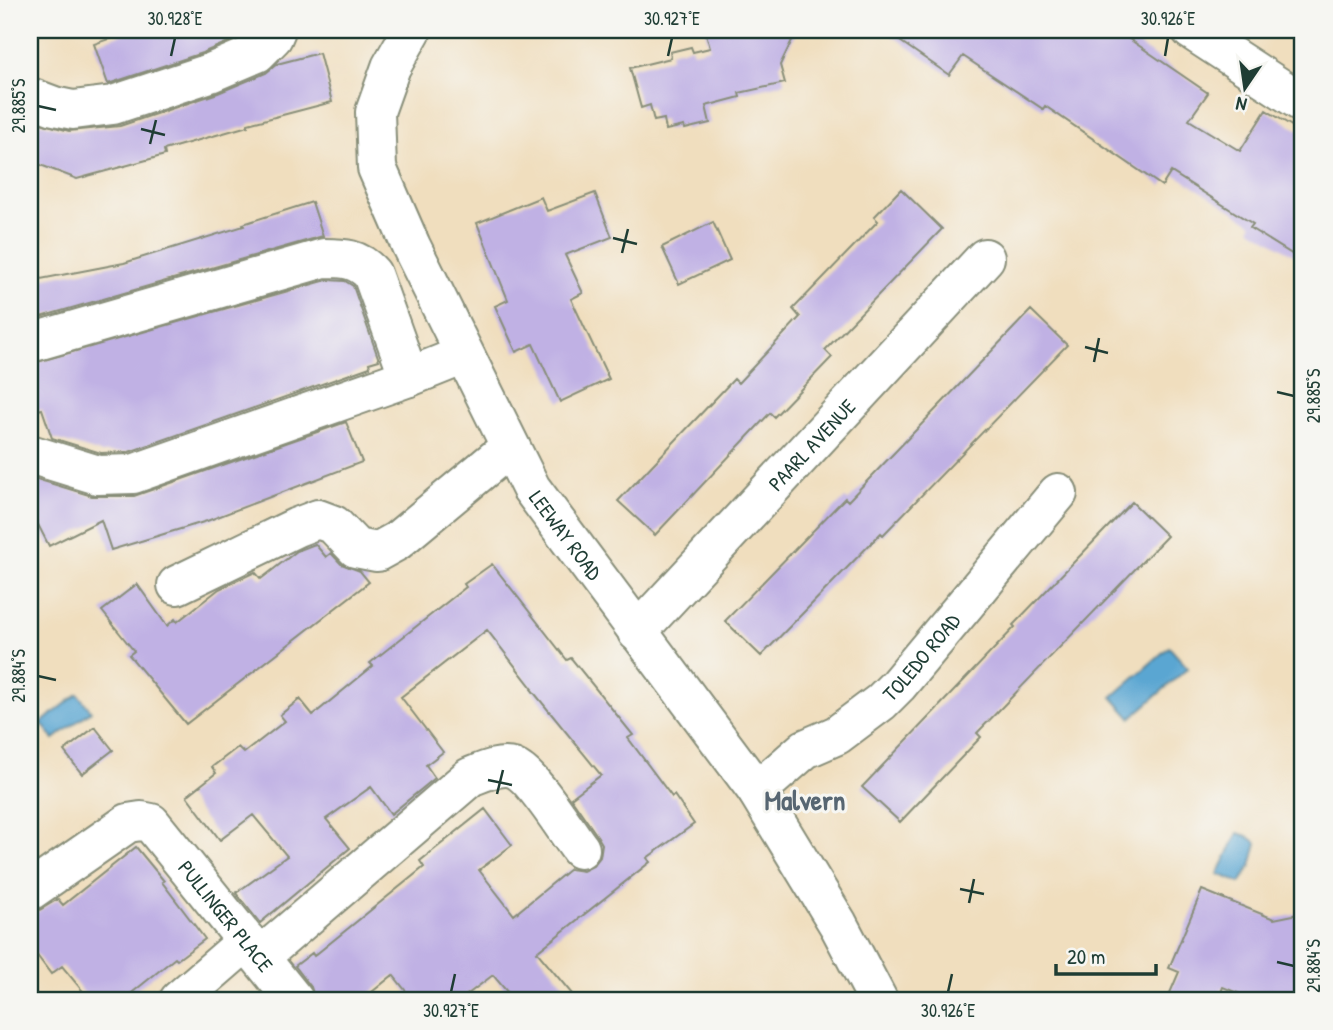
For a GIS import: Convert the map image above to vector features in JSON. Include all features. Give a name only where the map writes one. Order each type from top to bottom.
[{"type":"street","points":[[30,97],[74,110],[113,105],[210,73],[257,53],[273,37],[276,30]]},
{"type":"street","name":"LEEWAY ROAD","points":[[412,30],[391,67],[375,111],[377,168],[411,246],[530,488],[757,790],[838,924],[878,1000]]},
{"type":"street","points":[[1191,30],[1303,103]]},
{"type":"street","points":[[30,343],[324,258],[345,258],[363,264],[372,274],[410,377]]},
{"type":"street","name":"PAARL AVENUE","points":[[637,632],[985,258]]},
{"type":"street","points":[[30,454],[98,475],[133,474],[410,377],[464,355]]},
{"type":"street","points":[[177,585],[318,519],[334,525],[356,548],[377,552],[397,541],[510,446]]},
{"type":"street","name":"TOLEDO ROAD","points":[[757,790],[805,749],[837,735],[898,685],[1058,493]]},
{"type":"street","points":[[179,1000],[253,949],[470,777],[492,768],[512,768],[529,779],[580,849]]},
{"type":"street","name":"PULLINGER PLACE","points":[[30,891],[128,823],[151,823],[294,1000]]},
{"type":"water","points":[[1169,647],[1188,668],[1131,718],[1112,697]]},
{"type":"water","points":[[78,694],[91,711],[54,739],[41,723]]},
{"type":"water","points":[[1238,833],[1257,843],[1251,866],[1240,883],[1218,874]]},
{"type":"building","points":[[134,30],[249,30],[245,35],[202,53],[108,84],[94,44]]},
{"type":"building","points":[[705,30],[797,30],[780,65],[785,83],[739,93],[740,97],[706,106],[710,123],[666,130],[664,119],[654,121],[650,105],[641,108],[630,68],[671,58],[670,52],[691,47],[693,52],[710,48]]},
{"type":"building","points":[[884,30],[1116,30],[1208,93],[1189,120],[1240,151],[1266,110],[1303,133],[1303,261],[1250,228],[1253,224],[1171,172],[1162,186],[1045,106],[1043,109],[963,56],[949,75]]},
{"type":"building","points":[[319,53],[332,102],[248,124],[164,150],[165,155],[77,179],[30,161],[30,120],[69,131],[120,126],[218,93],[266,73],[277,64]]},
{"type":"building","points":[[901,189],[942,229],[825,350],[832,357],[774,417],[770,413],[655,535],[618,501],[734,379],[738,383],[800,317],[793,309],[878,221],[874,217]]},
{"type":"building","points":[[595,193],[612,237],[565,255],[583,293],[571,299],[609,379],[560,402],[533,344],[516,352],[495,306],[508,300],[477,223],[541,197],[547,211]]},
{"type":"building","points":[[312,202],[323,236],[30,320],[30,281],[124,263]]},
{"type":"building","points":[[713,222],[730,260],[679,284],[662,247]]},
{"type":"building","points":[[327,280],[345,281],[353,286],[379,360],[369,363],[370,367],[129,452],[101,453],[52,438],[42,409],[30,412],[30,364]]},
{"type":"building","points":[[1031,310],[1067,345],[761,656],[725,621],[845,498],[848,501]]},
{"type":"building","points":[[346,422],[362,462],[207,521],[111,550],[101,520],[49,546],[30,509],[30,477],[92,496],[134,496]]},
{"type":"building","points":[[1132,502],[1167,536],[977,733],[981,737],[900,822],[862,787]]},
{"type":"building","points":[[315,544],[326,557],[331,553],[341,564],[360,571],[369,582],[186,724],[129,655],[134,651],[102,611],[137,584],[167,626],[175,619],[177,622],[219,589],[255,572],[261,579],[297,551]]},
{"type":"building","points":[[492,564],[567,660],[571,658],[633,735],[628,738],[694,824],[647,858],[650,862],[537,952],[577,1000],[514,1000],[493,975],[460,1000],[413,1000],[393,975],[362,1000],[315,1000],[311,987],[295,966],[312,953],[314,956],[424,867],[420,861],[485,809],[512,845],[479,870],[514,915],[570,869],[583,871],[593,866],[600,857],[602,844],[571,798],[601,775],[487,630],[401,697],[443,752],[426,765],[435,778],[391,814],[371,787],[326,819],[350,848],[260,923],[236,893],[287,856],[253,815],[220,840],[187,796],[216,773],[212,767],[238,747],[244,753],[285,721],[280,715],[300,699],[313,715],[373,666],[370,663],[466,587],[464,584]]},
{"type":"building","points":[[95,727],[113,750],[82,774],[64,751]]},
{"type":"building","points":[[136,847],[205,939],[177,960],[175,958],[123,1000],[90,1000],[62,966],[51,974],[30,946],[30,916],[58,899],[63,905]]},
{"type":"building","points":[[1202,890],[1274,919],[1303,913],[1303,997],[1255,1000],[1223,987],[1218,1000],[1167,1000],[1179,972],[1169,968]]},
{"type":"district","name":"Malvern","points":[[805,800]]}]
